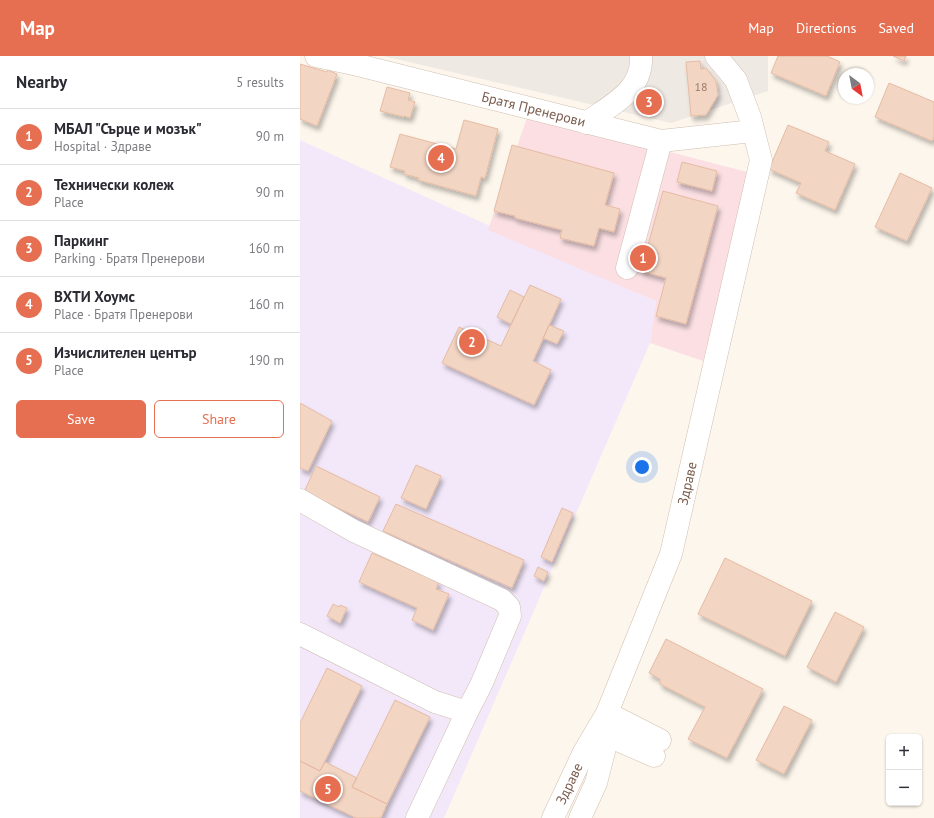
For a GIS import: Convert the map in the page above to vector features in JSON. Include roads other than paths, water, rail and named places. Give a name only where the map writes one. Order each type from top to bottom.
[{"type":"street","name":"Братя Пренерови","points":[[316,56],[372,68],[661,141],[752,131]]},
{"type":"street","points":[[586,122],[625,95],[634,85],[640,74],[641,56]]},
{"type":"street","name":"Здраве","points":[[608,713],[671,554],[761,160],[752,131],[750,117],[736,80],[716,56]]},
{"type":"street","points":[[627,268],[661,141]]},
{"type":"street","points":[[300,500],[354,531],[502,600],[509,607],[510,616],[482,685],[467,712],[417,818]]},
{"type":"street","points":[[300,634],[435,702],[467,712]]},
{"type":"street","points":[[580,818],[596,783],[602,733],[608,713],[657,748],[602,733]]},
{"type":"street","name":"Здраве","points":[[553,818],[584,752],[602,733]]},
{"type":"place","name":"Паркинг","points":[[649,102]]},
{"type":"place","name":"ВХТИ Хоумс","points":[[441,158]]},
{"type":"place","name":"МБАЛ \"Сърце и мозък\"","points":[[643,258]]},
{"type":"place","name":"Технически колеж","points":[[472,342]]},
{"type":"place","name":"Изчислителен център","points":[[328,789]]}]
